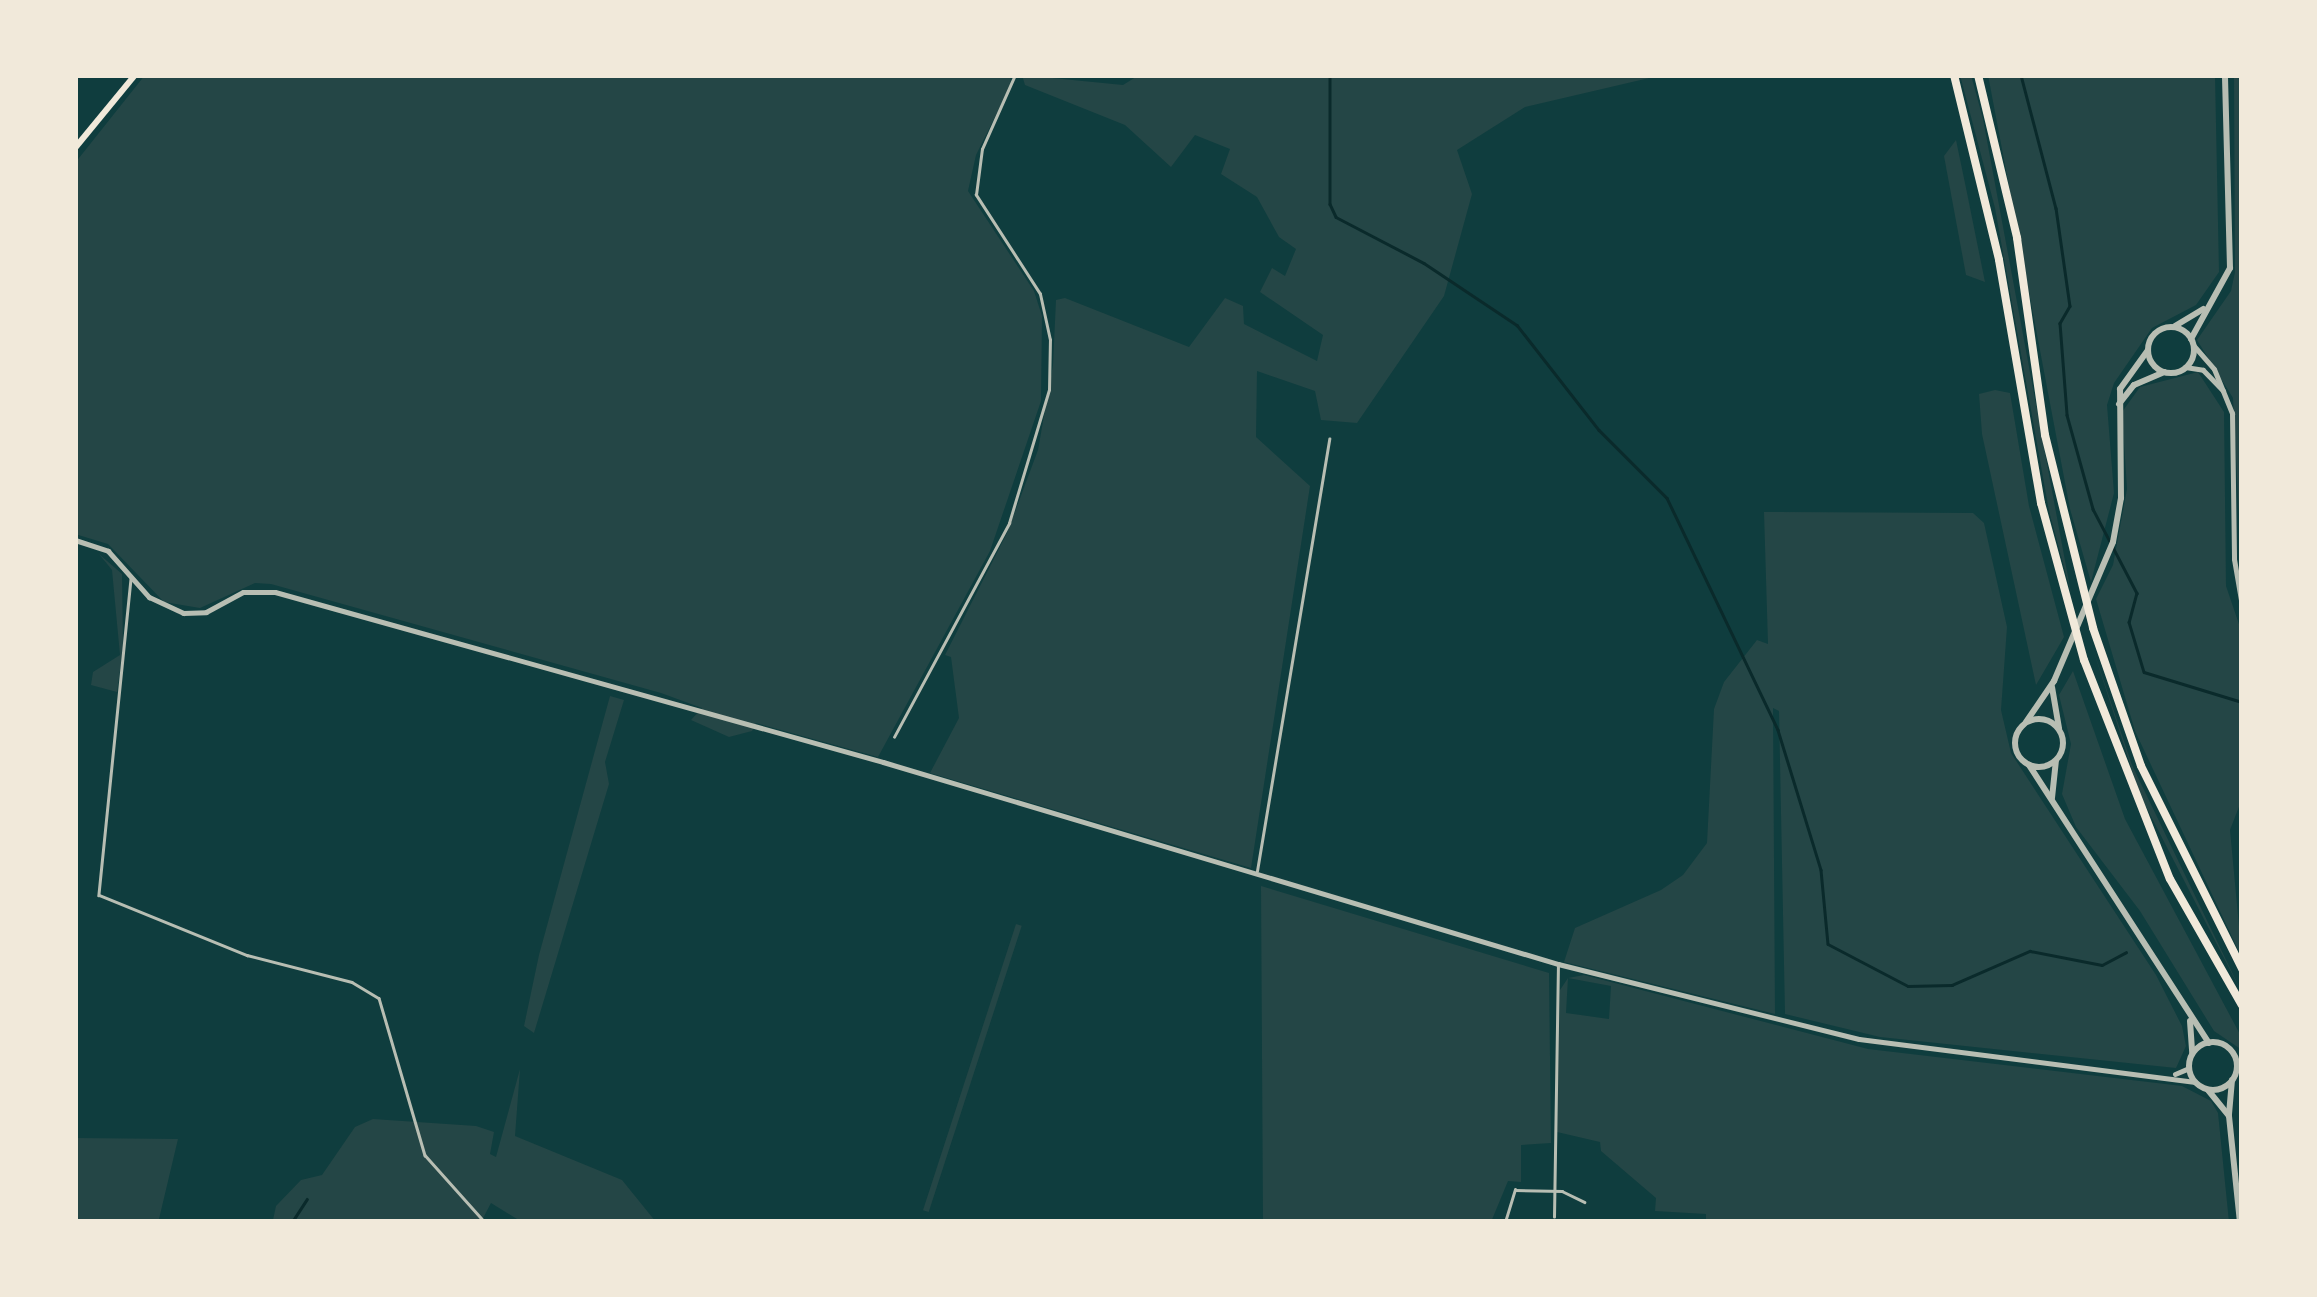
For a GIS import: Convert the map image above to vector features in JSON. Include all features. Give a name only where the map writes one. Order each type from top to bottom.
[{"type":"highway","points":[[1954,75],[1999,260],[2041,503],[2084,660],[2163,863],[2242,1005]]},
{"type":"highway","points":[[1978,75],[2002,164],[2045,435],[2093,628],[2148,784],[2242,968]]},
{"type":"main road","points":[[75,148],[136,75]]},
{"type":"street","points":[[2186,367],[2192,343],[2230,268],[2226,75]]},
{"type":"street","points":[[2209,305],[2174,327],[2156,333],[2148,350],[2124,376],[2118,406],[2121,498],[2113,542],[2054,680],[2015,745],[2190,1020],[2209,1043],[2231,1051],[2237,1066],[2228,1116],[2240,1222]]},
{"type":"street","points":[[2174,327],[2192,343],[2228,398],[2234,559],[2242,606]]},
{"type":"street","points":[[2148,350],[2165,372]]},
{"type":"street","points":[[2118,406],[2134,385],[2186,367],[2202,370],[2228,398]]},
{"type":"street","points":[[75,540],[108,551],[164,607],[206,612],[244,592],[276,592],[883,762],[1558,964],[1859,1039],[2172,1076],[2207,1089],[2228,1116]]},
{"type":"street","points":[[2052,804],[2060,732],[2051,707],[2054,680]]},
{"type":"street","points":[[2026,722],[2044,719],[2060,732]]},
{"type":"street","points":[[2030,765],[2058,758]]},
{"type":"street","points":[[2190,1020],[2189,1068],[2195,1082]]},
{"type":"street","points":[[2192,1055],[2209,1043]]},
{"type":"street","points":[[2172,1076],[2189,1068]]},
{"type":"street","points":[[2207,1089],[2232,1080]]},
{"type":"lane","points":[[894,737],[1009,523],[1049,390],[1050,340],[1040,294],[976,195],[982,149],[1014,75]]},
{"type":"lane","points":[[1256,876],[1329,439]]},
{"type":"lane","points":[[132,577],[99,895],[276,965],[352,982],[379,998],[425,1155],[485,1222]]},
{"type":"lane","points":[[1554,1217],[1558,964]]},
{"type":"lane","points":[[1505,1222],[1510,1192],[1554,1191],[1585,1202]]},
{"type":"shaded area","points":[[145,75],[1010,75],[1011,85],[976,155],[968,191],[1034,291],[1042,316],[1041,401],[990,551],[878,757],[756,723],[752,731],[729,737],[691,720],[702,708],[661,693],[271,584],[255,583],[200,608],[164,602],[108,544],[75,534],[75,163]]},
{"type":"shaded area","points":[[1022,75],[1123,85],[1139,75],[1662,75],[1525,107],[1457,150],[1472,194],[1444,296],[1357,423],[1321,420],[1315,391],[1257,371],[1256,437],[1310,486],[1251,868],[930,773],[959,718],[951,657],[945,655],[1007,533],[1038,450],[1053,365],[1056,300],[1065,298],[1189,347],[1225,298],[1243,306],[1244,324],[1317,361],[1323,335],[1260,292],[1272,268],[1285,276],[1296,249],[1279,237],[1257,197],[1221,174],[1230,149],[1195,135],[1171,167],[1125,125],[1025,85]]},
{"type":"shaded area","points":[[1960,75],[1971,75],[1983,119],[2071,593],[2049,511],[1995,208]]},
{"type":"shaded area","points":[[1988,75],[2215,75],[2219,272],[2196,305],[2152,328],[2114,383],[2107,405],[2114,493],[2091,582],[2070,509]]},
{"type":"shaded area","points":[[2234,75],[2242,75],[2242,574],[2233,398],[2197,340],[2231,291],[2235,272]]},
{"type":"shaded area","points":[[1956,140],[1985,282],[1966,275],[1944,156]]},
{"type":"shaded area","points":[[2198,372],[2224,412],[2226,586],[2242,633],[2242,799],[2230,830],[2242,958],[2135,731],[2096,599],[2113,565],[2127,489],[2122,412],[2140,387]]},
{"type":"shaded area","points":[[1995,390],[2010,393],[2029,506],[2064,637],[2036,685],[1982,434],[1979,394]]},
{"type":"shaded area","points":[[1764,512],[1973,513],[1984,523],[2007,627],[2001,710],[2011,753],[2156,975],[2182,1026],[2186,1046],[2176,1068],[1880,1037],[1785,1014],[1779,711],[1773,708],[1775,1014],[1564,962],[1575,928],[1661,890],[1683,875],[1707,843],[1714,709],[1724,682],[1757,640],[1768,644]]},
{"type":"shaded area","points":[[99,554],[122,574],[123,648],[117,692],[91,685],[93,672],[120,655],[112,570]]},
{"type":"shaded area","points":[[2090,640],[2132,765],[2242,993],[2140,795]]},
{"type":"shaded area","points":[[2073,671],[2125,819],[2242,1038],[2242,1050],[2214,1031],[2140,911],[2076,827],[2062,794],[2071,744],[2059,695]]},
{"type":"shaded area","points":[[610,696],[624,700],[605,762],[609,784],[534,1033],[524,1026],[539,955]]},
{"type":"shaded area","points":[[1261,886],[1549,973],[1551,1143],[1521,1145],[1521,1182],[1508,1181],[1491,1222],[1263,1222]]},
{"type":"shaded area","points":[[1016,924],[1022,926],[929,1212],[923,1210]]},
{"type":"shaded area","points":[[1584,975],[1868,1049],[2182,1086],[2211,1101],[2218,1113],[2229,1222],[1706,1222],[1706,1214],[1655,1211],[1656,1198],[1601,1151],[1600,1142],[1557,1132],[1560,990],[1568,978]],"holes":[[[1568,978],[1611,986],[1609,1019],[1566,1013]]]},
{"type":"shaded area","points":[[520,1069],[515,1136],[622,1180],[656,1222],[522,1222],[491,1203],[481,1222],[263,1222],[273,1220],[276,1206],[301,1180],[322,1175],[355,1127],[373,1119],[476,1126],[494,1132],[490,1154],[496,1157]]},
{"type":"shaded area","points":[[75,1138],[178,1139],[159,1219],[168,1222],[75,1222]]},
{"type":"waterway","points":[[1330,75],[1330,204],[1336,217],[1424,263],[1517,325],[1599,430],[1667,498],[1778,730],[1821,870],[1828,944],[1908,986],[1952,985],[2030,951],[2102,965],[2126,952]]},
{"type":"waterway","points":[[2021,75],[2056,208],[2070,306],[2060,323],[2067,415],[2093,509],[2137,593],[2129,622],[2144,672],[2242,702]]},
{"type":"waterway","points":[[292,1222],[307,1199]]}]
